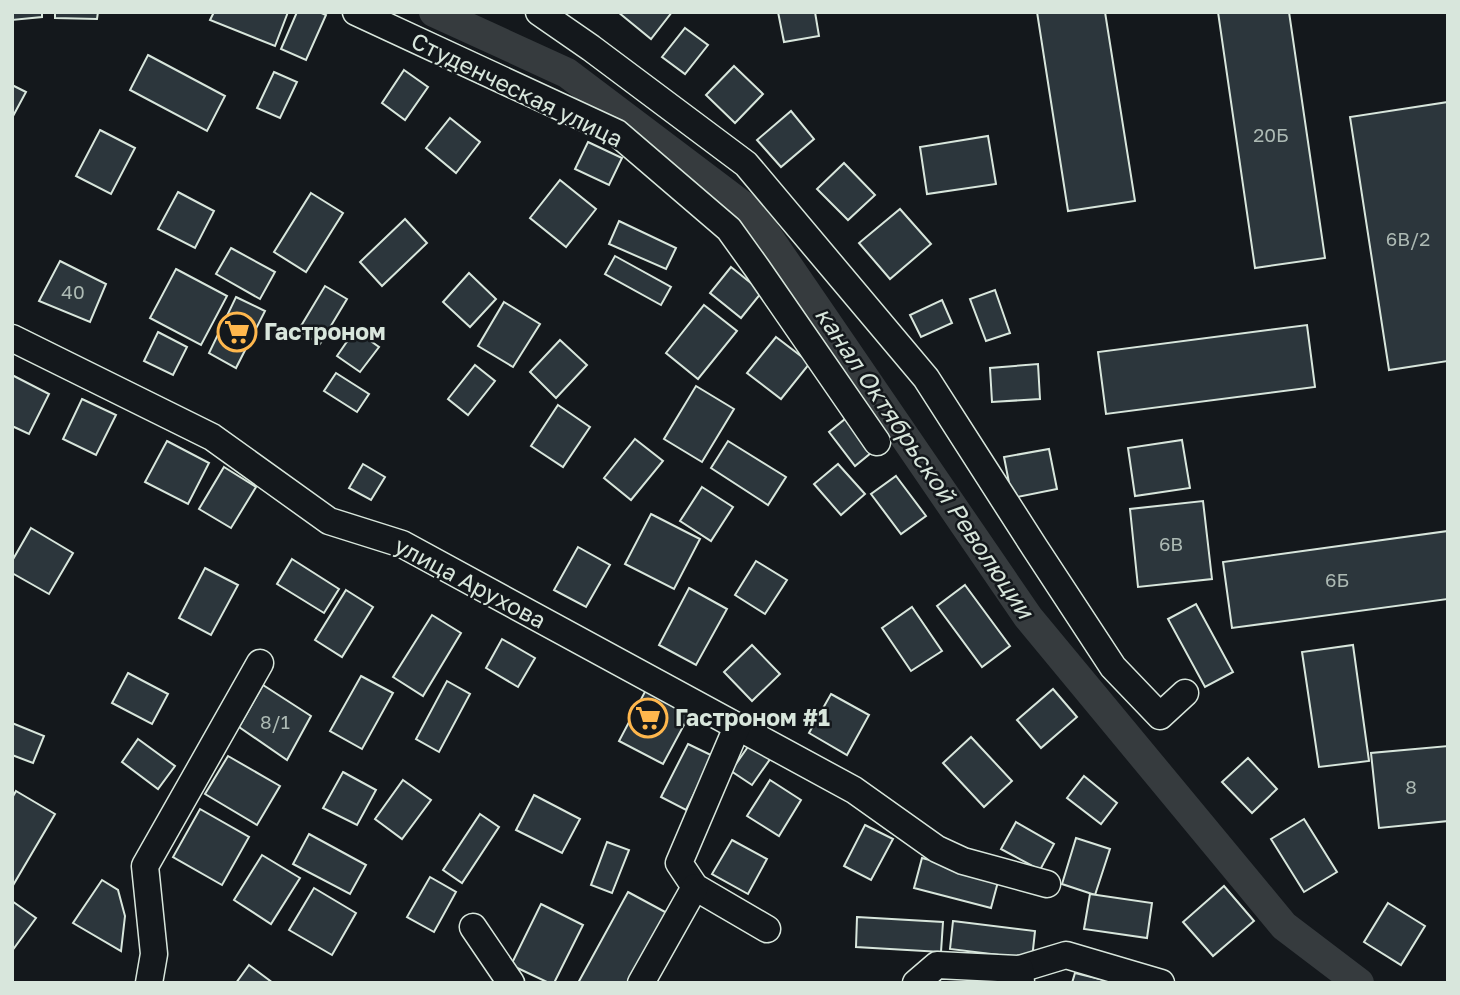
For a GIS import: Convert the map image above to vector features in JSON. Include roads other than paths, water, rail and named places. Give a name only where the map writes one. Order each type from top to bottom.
[{"type":"street","name":"Студенческая улица","points":[[356,12],[617,133],[729,229],[877,442]]},
{"type":"street","points":[[539,12],[746,164],[926,378],[1113,667],[1160,716],[1185,693]]},
{"type":"street","name":"улица Арухова","points":[[12,338],[212,437],[329,521],[402,544],[854,790],[936,849],[963,861],[1047,884]]},
{"type":"street","points":[[149,983],[153,954],[145,866],[260,663]]},
{"type":"street","points":[[737,727],[679,863],[695,887],[767,929]]},
{"type":"street","points":[[641,983],[695,887]]},
{"type":"street","points":[[473,927],[511,983]]},
{"type":"street","points":[[916,983],[937,965],[1021,976],[1066,955],[1161,983]]},
{"type":"waterway","name":"канал Октябрьской Революции","points":[[434,12],[567,73],[751,212],[1028,617],[1284,926],[1359,983]]},
{"type":"place","name":"Гастроном","points":[[237,332]]},
{"type":"place","name":"Гастроном #1","points":[[648,718]]}]
